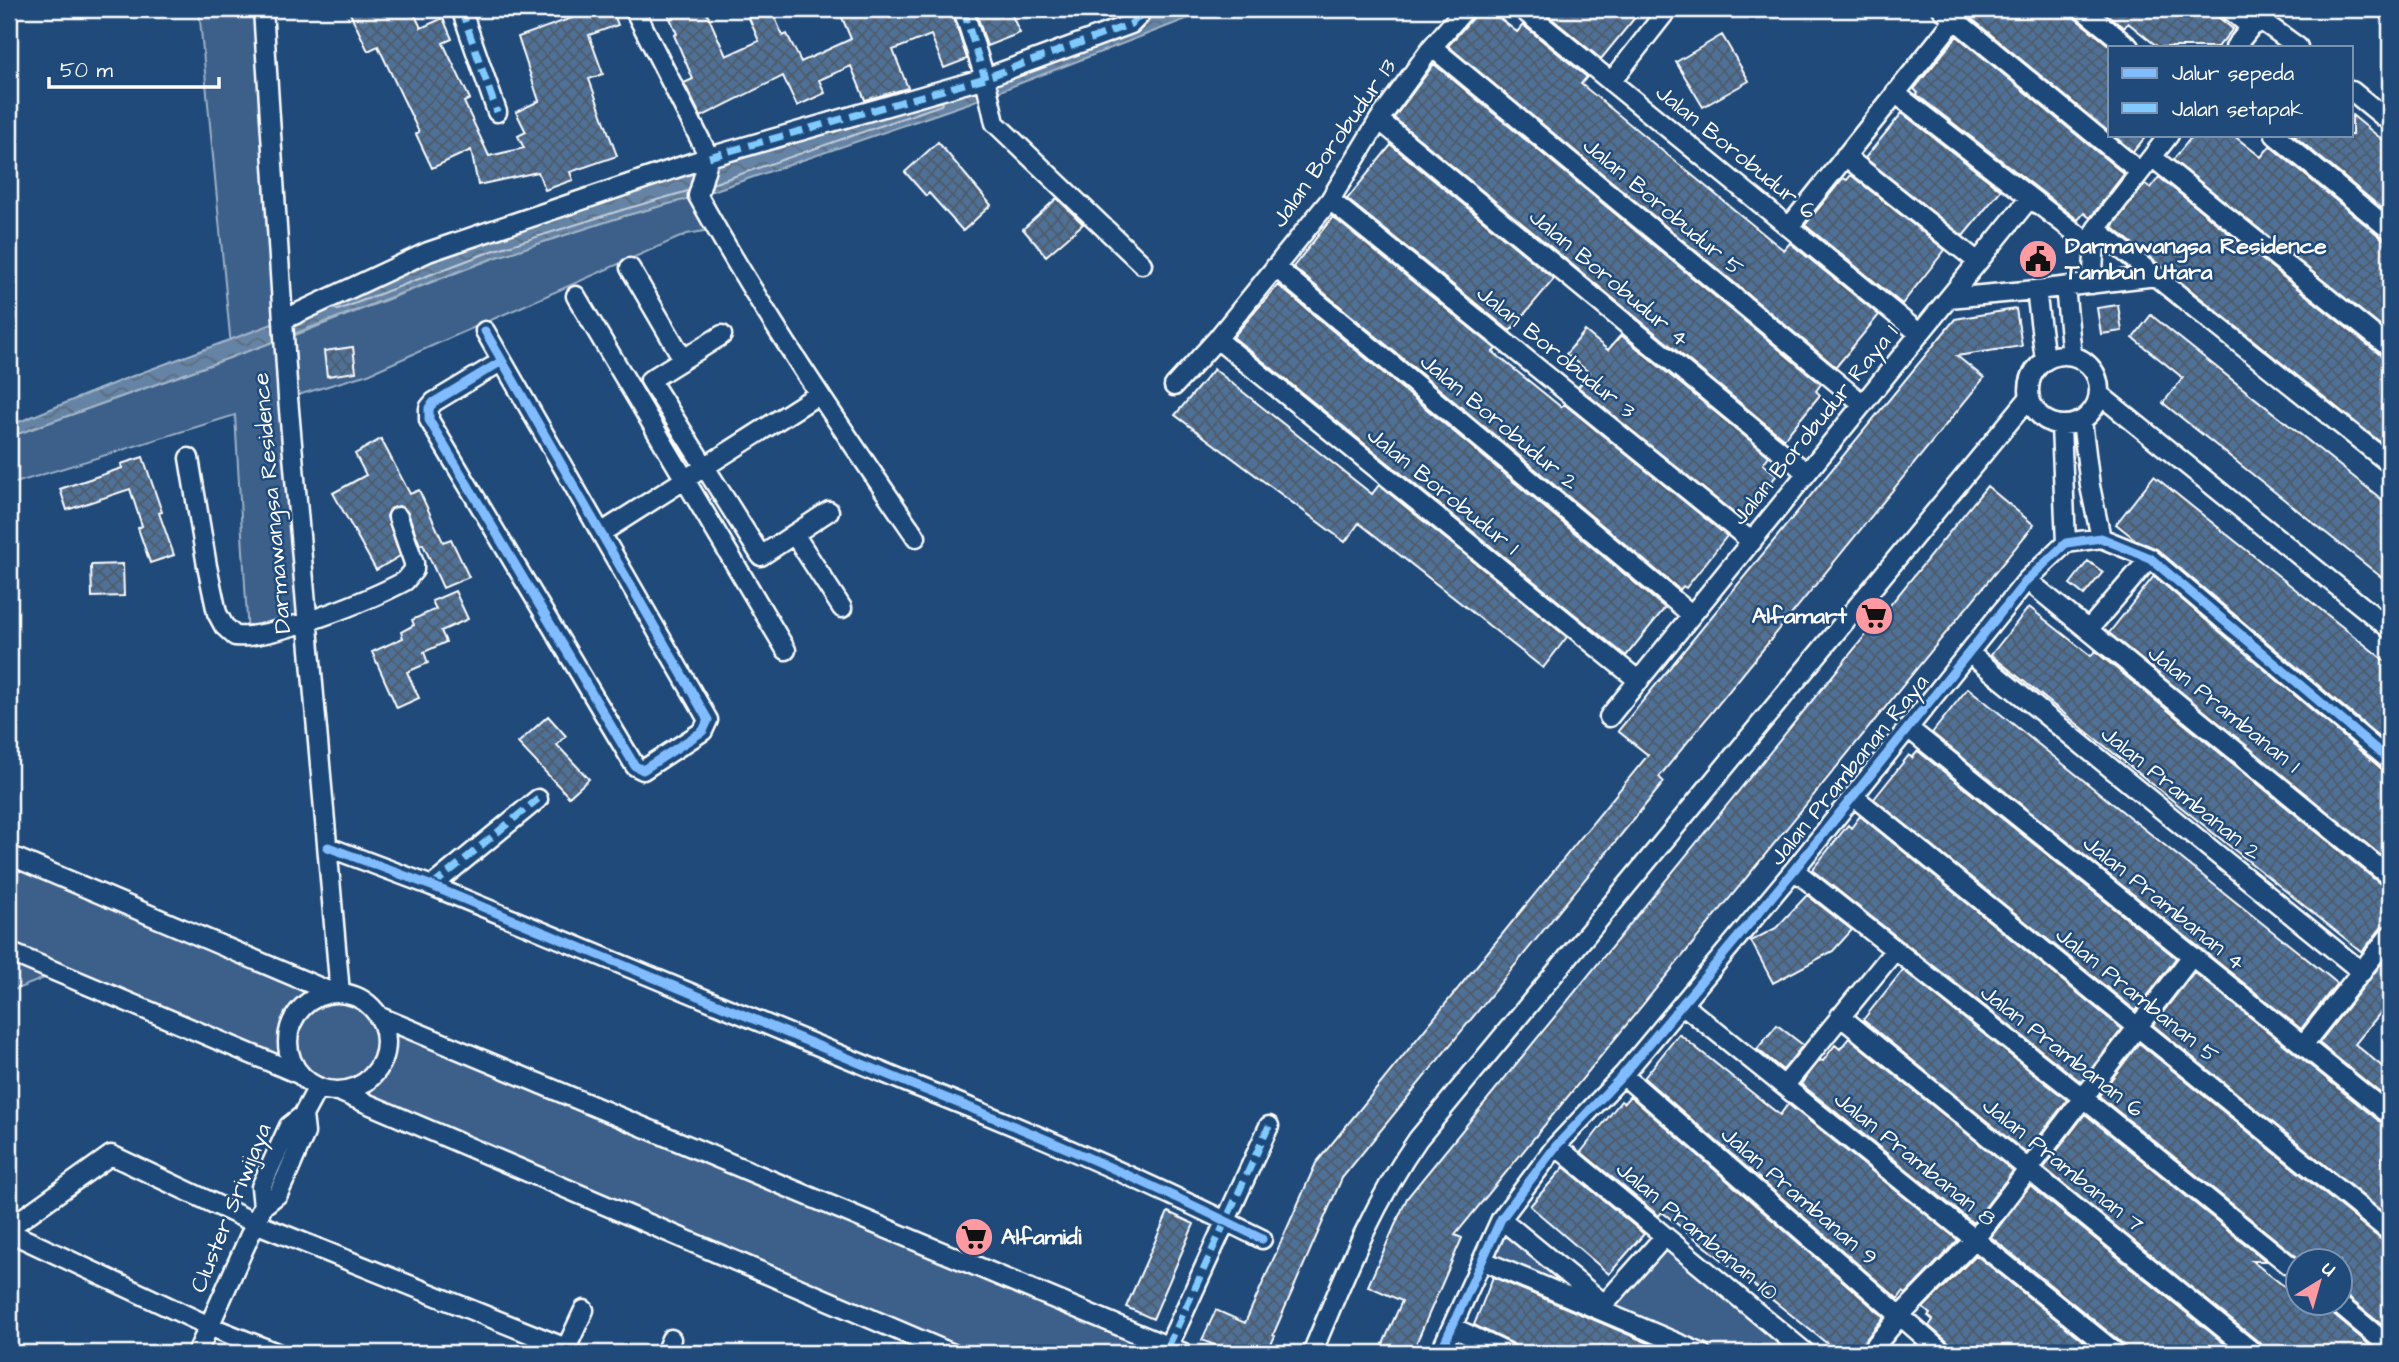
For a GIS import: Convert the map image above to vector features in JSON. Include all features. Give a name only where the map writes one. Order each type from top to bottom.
[{"type":"street","name":"Darmawangsa Residence","points":[[264,9],[283,320],[306,622],[328,847],[337,993]]},
{"type":"street","points":[[461,9],[497,111]]},
{"type":"street","points":[[634,9],[709,157],[698,196],[819,394],[916,537]]},
{"type":"street","points":[[963,9],[985,78],[995,123],[1142,264]]},
{"type":"street","name":"Jalan Borobudur 13","points":[[1174,386],[1217,339],[1329,200],[1379,120],[1432,47],[1465,9]]},
{"type":"street","name":"Jalan Borobudur 6","points":[[1522,9],[1920,334]]},
{"type":"street","points":[[1611,82],[1668,9]]},
{"type":"street","points":[[2082,9],[2128,46]]},
{"type":"street","points":[[2229,9],[2296,46]]},
{"type":"street","points":[[283,320],[428,252],[709,157],[985,78],[1131,24],[1140,12]]},
{"type":"street","points":[[1789,227],[1895,93],[1948,14],[2140,172]]},
{"type":"street","points":[[2236,46],[2258,24]]},
{"type":"street","name":"Jalan Borobudur 5","points":[[1432,47],[1863,404]]},
{"type":"street","points":[[1895,93],[2095,248]]},
{"type":"street","points":[[2354,93],[2390,122]]},
{"type":"street","name":"Jalan Borobudur 4","points":[[1379,120],[1807,473]]},
{"type":"street","points":[[2092,284],[2096,229],[2168,136]]},
{"type":"street","points":[[2276,136],[2390,230]]},
{"type":"street","points":[[1845,156],[1978,262]]},
{"type":"street","points":[[2152,157],[2390,348]]},
{"type":"street","name":"Jalan Borobudur Raya 1","points":[[1609,718],[2029,199]]},
{"type":"street","name":"Jalan Borobudur 3","points":[[1329,200],[1752,542]]},
{"type":"street","points":[[2096,229],[2390,464]]},
{"type":"street","name":"Jalan Borobudur 2","points":[[1275,267],[1692,615]]},
{"type":"street","points":[[630,268],[683,359]]},
{"type":"street","points":[[1949,298],[2157,276]]},
{"type":"street","points":[[2065,287],[2072,356]]},
{"type":"street","points":[[2036,290],[2045,360]]},
{"type":"street","points":[[576,296],[786,650]]},
{"type":"street","points":[[485,331],[708,720],[703,731],[643,770],[635,765],[429,420],[429,408],[434,401],[502,361]]},
{"type":"street","points":[[722,335],[650,380],[761,556],[829,511]]},
{"type":"street","name":"Jalan Borobudur 1","points":[[1217,339],[1639,681]]},
{"type":"street","points":[[1312,1353],[1376,1208],[1394,1174],[1418,1139],[2029,398],[2031,376],[2037,367],[2054,356],[2072,356],[2089,366],[2095,374],[2099,394],[2090,414],[2071,425],[2061,426],[2040,417],[2029,398]]},
{"type":"street","points":[[601,533],[819,394]]},
{"type":"street","points":[[2099,394],[2390,628]]},
{"type":"street","points":[[2082,421],[2090,486],[2101,538]]},
{"type":"street","points":[[2061,426],[2066,542],[2101,538],[2150,558],[2390,761]]},
{"type":"street","points":[[189,458],[207,566],[220,621],[229,632],[241,637],[306,622],[397,586],[411,576],[414,563],[398,517]]},
{"type":"street","points":[[794,534],[842,608]]},
{"type":"street","name":"Jalan Prambanan Raya","points":[[1440,1353],[1501,1219],[1556,1146],[1623,1074],[1794,870],[2027,580],[2066,542]]},
{"type":"street","points":[[2088,630],[2150,558]]},
{"type":"street","name":"Jalan Prambanan 1","points":[[2027,580],[2390,877]]},
{"type":"street","name":"Jalan Prambanan 2","points":[[1969,653],[2362,972]]},
{"type":"street","name":"Jalan Prambanan 4","points":[[1908,728],[2390,1115]]},
{"type":"street","name":"Jalan Prambanan 5","points":[[1853,796],[2390,1232]]},
{"type":"street","points":[[432,887],[538,799]]},
{"type":"street","points":[[328,847],[987,1114],[1127,1174],[1262,1239]]},
{"type":"street","points":[[9,855],[337,993],[358,999],[379,1016],[1176,1350],[1226,1221],[1269,1126]]},
{"type":"street","name":"Jalan Prambanan 6","points":[[1794,870],[2284,1261]]},
{"type":"street","points":[[2303,1045],[2390,935]]},
{"type":"street","points":[[1784,1085],[1895,950]]},
{"type":"street","points":[[9,952],[300,1075],[318,1087],[338,1091],[951,1353]]},
{"type":"street","points":[[1869,1353],[1975,1239],[2192,956]]},
{"type":"street","points":[[300,1075],[289,1054],[289,1030],[301,1009],[321,996],[337,993]]},
{"type":"street","name":"Jalan Prambanan 8","points":[[1682,1004],[2116,1353]]},
{"type":"street","points":[[338,1091],[357,1087],[378,1069],[384,1057],[386,1043],[379,1016]]},
{"type":"street","name":"Jalan Prambanan 7","points":[[1840,1016],[2255,1353]]},
{"type":"street","name":"Jalan Prambanan 9","points":[[1623,1074],[1943,1353]]},
{"type":"street","name":"Cluster Sriwijaya","points":[[197,1353],[263,1206],[261,1187],[289,1126],[303,1115],[318,1087]]},
{"type":"street","name":"Jalan Prambanan 10","points":[[1556,1146],[1807,1353]]},
{"type":"street","points":[[277,1353],[209,1326],[9,1230],[111,1155],[255,1223],[565,1351],[584,1310]]},
{"type":"street","points":[[1501,1219],[1602,1306]]},
{"type":"street","points":[[1602,1306],[1665,1236]]},
{"type":"street","points":[[1484,1261],[1602,1306],[1701,1353]]},
{"type":"street","points":[[2352,1316],[2390,1347]]},
{"type":"street","points":[[1452,1327],[1507,1353]]},
{"type":"shaded area","points":[[199,9],[263,9],[285,339],[494,258],[624,216],[698,196],[716,229],[687,234],[368,374],[288,398],[306,618],[248,636],[235,415],[9,485],[9,437],[232,357]]},
{"type":"shaded area","points":[[9,855],[357,999],[379,1016],[1184,1353],[951,1353],[338,1090],[318,1087],[300,1075],[57,973],[9,992]]},
{"type":"shaded area","points":[[1501,1219],[1603,1303],[1665,1236],[1806,1353],[1701,1353],[1484,1261]]},
{"type":"water","points":[[1171,9],[1212,9],[969,103],[698,196],[624,216],[494,258],[265,345],[9,437],[9,426],[122,380],[283,320],[428,252]]},
{"type":"building","points":[[348,9],[412,9],[421,28],[443,18],[452,39],[443,43],[470,99],[464,102],[489,156],[524,148],[518,136],[526,132],[516,112],[539,101],[518,37],[597,9],[612,9],[618,25],[589,35],[603,74],[589,79],[617,156],[570,172],[573,180],[545,190],[538,172],[478,185],[471,150],[432,168],[416,134],[419,132],[378,46],[368,51]]},
{"type":"building","points":[[666,9],[705,9],[726,56],[759,41],[745,9],[771,9],[783,36],[787,34],[801,62],[851,39],[841,15],[856,9],[886,9],[890,18],[913,9],[947,9],[952,19],[954,18],[967,59],[944,68],[931,35],[893,50],[908,88],[865,100],[851,66],[819,80],[825,93],[797,106],[783,76],[701,117],[684,83],[693,79]]},
{"type":"building","points":[[975,9],[1009,9],[1020,33],[987,46]]},
{"type":"building","points":[[1476,9],[1488,9],[1517,32],[1523,25],[1587,77],[1581,84],[1776,244],[1784,250],[1790,243],[1879,315],[1836,367],[1448,46],[1474,16]]},
{"type":"building","points":[[1540,9],[1642,9],[1601,59]]},
{"type":"building","points":[[1960,9],[2071,9],[2075,18],[2110,46],[2108,131]]},
{"type":"building","points":[[2100,9],[2208,9],[2233,29],[2219,46],[2157,46],[2128,23],[2124,28]]},
{"type":"building","points":[[1722,35],[1749,81],[1703,107],[1676,62]]},
{"type":"building","points":[[1957,36],[2124,174],[2090,218],[2084,213],[2078,220],[1917,95],[1914,89]]},
{"type":"building","points":[[1434,64],[1821,384],[1816,391],[1820,395],[1784,439],[1394,118]]},
{"type":"building","points":[[1902,113],[2001,190],[1963,236],[1865,158]]},
{"type":"building","points":[[2354,117],[2390,146],[2390,215],[2294,136],[2354,136]]},
{"type":"building","points":[[2114,136],[2146,136],[2133,152]]},
{"type":"building","points":[[2192,136],[2234,136],[2261,157],[2270,146],[2383,239],[2390,241],[2390,334],[2173,160]]},
{"type":"building","points":[[938,142],[991,205],[963,231],[929,193],[926,196],[905,172]]},
{"type":"building","points":[[1391,145],[1554,279],[1510,331],[1347,199]]},
{"type":"building","points":[[1851,175],[1945,250],[1902,304],[1805,225],[1843,178],[1847,180]]},
{"type":"building","points":[[2159,177],[2383,357],[2390,359],[2390,450],[2112,227],[2145,184],[2151,188]]},
{"type":"building","points":[[1057,198],[1083,224],[1046,256],[1023,229]]},
{"type":"building","points":[[1333,217],[1496,349],[1493,352],[1561,407],[1564,404],[1727,536],[1686,588],[1683,586],[1680,590],[1293,267]]},
{"type":"building","points":[[1278,285],[1665,608],[1626,656],[1233,337]]},
{"type":"building","points":[[2118,305],[2122,331],[2101,334],[2097,308]]},
{"type":"building","points":[[2016,309],[2022,346],[1957,356],[1984,378],[1659,777],[1664,782],[1342,1178],[1267,1353],[1233,1353],[1202,1340],[1216,1310],[1245,1323],[1316,1163],[1648,755],[1618,731],[1955,319]]},
{"type":"building","points":[[2151,315],[2390,506],[2390,584],[2163,403],[2183,378],[2133,338]]},
{"type":"building","points":[[1585,331],[1608,350],[1621,335],[1769,456],[1763,464],[1777,475],[1741,519],[1578,387],[1590,373],[1566,354]]},
{"type":"building","points":[[353,347],[356,372],[327,376],[324,351]]},
{"type":"building","points":[[1214,369],[1372,494],[1379,485],[1567,637],[1543,668],[1359,523],[1345,542],[1175,415]]},
{"type":"building","points":[[381,439],[410,494],[419,490],[443,542],[451,539],[469,577],[443,588],[423,544],[420,545],[408,513],[399,506],[390,509],[387,516],[400,556],[376,570],[333,493],[366,475],[355,454]]},
{"type":"building","points":[[143,457],[174,555],[150,563],[138,528],[142,526],[130,489],[67,510],[60,489],[122,468],[121,464]]},
{"type":"building","points":[[2154,476],[2390,665],[2390,746],[2157,549],[2136,540],[2116,524]]},
{"type":"building","points":[[1987,486],[2034,525],[1455,1235],[1462,1238],[1412,1353],[1379,1353],[1402,1301],[1368,1286],[1407,1198]]},
{"type":"building","points":[[2088,561],[2103,572],[2084,595],[2070,584]]},
{"type":"building","points":[[123,564],[124,596],[92,597],[91,565]]},
{"type":"building","points":[[2154,576],[2383,770],[2390,772],[2390,863],[2109,633]]},
{"type":"building","points":[[455,591],[468,619],[441,631],[446,642],[424,652],[428,663],[407,672],[419,698],[397,708],[372,652],[403,638],[401,632],[414,625],[412,620],[436,609],[432,601]]},
{"type":"building","points":[[2029,607],[2091,656],[2095,651],[2383,886],[2390,888],[2390,924],[2381,928],[2362,952],[1991,655]]},
{"type":"building","points":[[1968,688],[2337,983],[2301,1029],[1932,733]]},
{"type":"building","points":[[548,716],[566,736],[557,745],[589,779],[569,797],[518,743]]},
{"type":"building","points":[[1918,751],[2176,958],[2136,1011],[1874,799],[1909,755],[1912,758]]},
{"type":"building","points":[[1860,816],[2122,1029],[2081,1082],[1812,870],[1848,825],[1851,828]]},
{"type":"building","points":[[1807,895],[1852,930],[1833,951],[1773,983],[1751,941],[1776,928]]},
{"type":"building","points":[[2390,953],[2390,1001],[2355,1044],[2390,1073],[2390,1101],[2319,1043]]},
{"type":"building","points":[[1903,970],[2067,1100],[2026,1153],[1863,1020]]},
{"type":"building","points":[[2194,972],[2383,1124],[2390,1126],[2390,1218],[2153,1025]]},
{"type":"building","points":[[1777,1025],[1803,1045],[1783,1070],[1757,1049]]},
{"type":"building","points":[[1679,1034],[1780,1115],[1788,1104],[1958,1240],[1898,1299],[1644,1078]]},
{"type":"building","points":[[1849,1038],[2013,1171],[1973,1223],[1801,1084],[1835,1045],[1840,1049]]},
{"type":"building","points":[[2139,1043],[2383,1241],[2390,1243],[2390,1325],[2387,1329],[2354,1302],[2354,1246],[2284,1246],[2099,1096]]},
{"type":"building","points":[[1630,1096],[1884,1317],[1855,1353],[1839,1353],[1662,1212],[1659,1216],[1581,1152],[1621,1101],[1624,1103]]},
{"type":"building","points":[[2085,1114],[2266,1261],[2252,1261],[2284,1286],[2284,1316],[2335,1316],[2372,1347],[2367,1353],[2265,1353],[2261,1344],[2044,1168]]},
{"type":"building","points":[[1564,1167],[1644,1234],[1609,1274],[1530,1206]]},
{"type":"building","points":[[2030,1186],[2236,1353],[2127,1353],[2123,1344],[1991,1237]]},
{"type":"building","points":[[1168,1212],[1194,1224],[1153,1319],[1126,1307]]},
{"type":"building","points":[[1976,1255],[2098,1353],[1954,1353],[1950,1344],[1929,1326],[1933,1320],[1923,1308]]},
{"type":"building","points":[[1493,1277],[1672,1353],[1518,1351],[1512,1343],[1474,1325]]},
{"type":"building","points":[[1915,1343],[1926,1353],[1907,1353]]},
{"type":"marked path","points":[[461,9],[497,112]]},
{"type":"marked path","points":[[963,9],[985,78]]},
{"type":"marked path","points":[[709,157],[985,78],[1131,24],[1139,16],[1141,9]]},
{"type":"marked path","points":[[432,886],[538,799]]},
{"type":"marked path","points":[[1168,1347],[1269,1126]]},
{"type":"cycle path","points":[[485,331],[708,720],[703,731],[643,770],[635,766],[429,420],[429,408],[434,402],[502,361]]},
{"type":"cycle path","points":[[1440,1353],[1501,1219],[1556,1146],[1623,1075],[1794,870],[2027,580],[2066,543],[2101,538],[2150,558],[2390,761]]},
{"type":"cycle path","points":[[328,847],[432,886],[1042,1138],[1262,1239]]},
{"type":"place","name":"Darmawangsa Residence Tambun Utara","points":[[2038,259]]},
{"type":"place","name":"Alfamart","points":[[1874,616]]},
{"type":"place","name":"Alfamidi","points":[[974,1237]]}]
